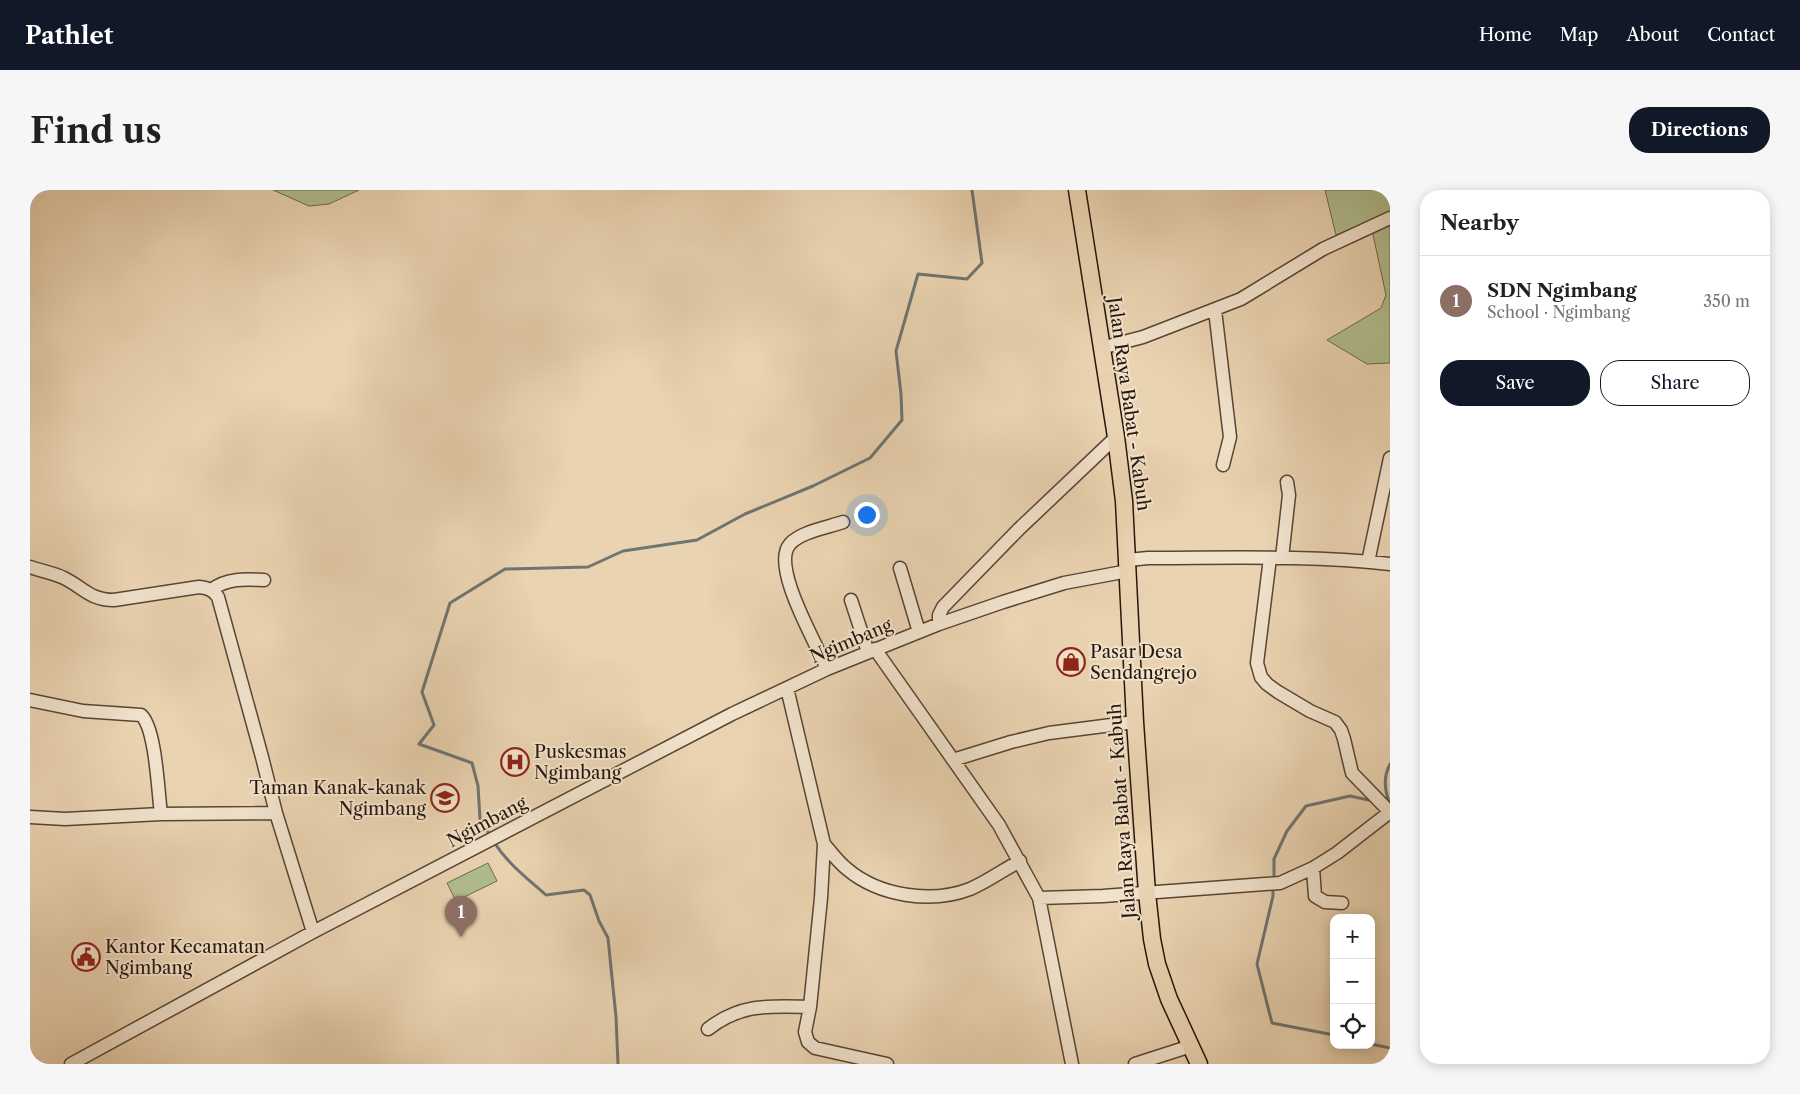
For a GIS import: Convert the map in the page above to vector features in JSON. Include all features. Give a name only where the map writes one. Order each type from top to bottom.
[{"type":"main road","name":"Jalan Raya Babat - Kabuh","points":[[1077,190],[1116,436],[1124,501],[1134,722],[1152,939],[1157,964],[1169,1000],[1199,1064]]},
{"type":"street","points":[[1101,348],[1143,337],[1241,299],[1323,249],[1390,218]]},
{"type":"street","points":[[1215,310],[1230,437],[1223,465]]},
{"type":"street","points":[[939,624],[939,615],[943,607],[1019,529],[1116,436]]},
{"type":"street","points":[[1368,562],[1390,458]]},
{"type":"street","points":[[1039,898],[1273,883],[1313,868],[1337,852],[1389,810],[1352,773],[1344,738],[1335,722],[1310,711],[1278,692],[1267,684],[1261,676],[1257,663],[1289,495],[1287,482]]},
{"type":"street","points":[[827,669],[795,600],[784,561],[785,551],[791,542],[799,536],[843,522]]},
{"type":"street","name":"Ngimbang","points":[[77,1061],[313,932],[732,714],[827,669],[939,624],[1003,602],[1128,566],[1148,558],[1276,558],[1390,564]]},
{"type":"street","points":[[30,567],[63,578],[102,600],[114,600],[199,587],[211,590],[218,597],[276,813],[313,932]]},
{"type":"street","points":[[900,568],[919,632]]},
{"type":"street","points":[[211,590],[219,585],[239,579],[264,580]]},
{"type":"street","points":[[851,600],[857,623],[872,651],[999,825],[1039,898],[1072,1064]]},
{"type":"street","points":[[787,688],[824,844],[821,898],[810,1007],[805,1032],[808,1042],[815,1048],[887,1064]]},
{"type":"street","points":[[30,700],[83,711],[144,716],[151,730],[161,814]]},
{"type":"street","points":[[953,760],[1011,742],[1049,733],[1134,722]]},
{"type":"street","points":[[30,817],[65,819],[161,814],[276,813]]},
{"type":"street","points":[[824,844],[846,869],[871,885],[891,892],[926,896],[947,896],[971,889],[1020,861]]},
{"type":"street","points":[[1313,868],[1315,896],[1326,902],[1342,903]]},
{"type":"street","points":[[708,1029],[720,1019],[753,1007],[810,1007]]},
{"type":"street","points":[[1135,1064],[1190,1046]]},
{"type":"street","points":[[77,1061],[95,1064]]},
{"type":"green space","points":[[273,190],[359,190],[329,204],[309,206]]},
{"type":"green space","points":[[1325,190],[1390,190],[1390,363],[1367,364],[1327,340],[1381,308],[1386,295],[1372,230],[1368,222],[1336,235]]},
{"type":"green space","points":[[488,863],[497,881],[456,901],[447,883]]},
{"type":"waterway","points":[[491,837],[480,819],[478,786],[472,763],[419,744],[434,725],[422,692],[450,603],[505,569],[588,567],[623,551],[697,540],[745,514],[813,486],[870,458],[902,420],[896,351],[918,274],[967,279],[982,263],[972,190]]},
{"type":"waterway","points":[[1390,764],[1385,784],[1390,804]]},
{"type":"waterway","points":[[1274,880],[1274,859],[1287,831],[1306,806],[1350,796],[1373,801]]},
{"type":"waterway","points":[[494,842],[511,864],[546,895],[584,890],[590,895],[599,921],[608,938],[616,1017],[618,1064]]},
{"type":"waterway","points":[[1273,886],[1273,896],[1257,964],[1272,1023],[1330,1034]]},
{"type":"waterway","points":[[1375,1045],[1390,1048]]},
{"type":"place","name":"Pasar Desa Sendangrejo","points":[[1071,662]]},
{"type":"place","name":"Puskesmas Ngimbang","points":[[515,762]]},
{"type":"place","name":"Taman Kanak-kanak Ngimbang","points":[[445,798]]},
{"type":"place","name":"SDN Ngimbang","points":[[461,937]]},
{"type":"place","name":"Kantor Kecamatan Ngimbang","points":[[86,957]]}]
